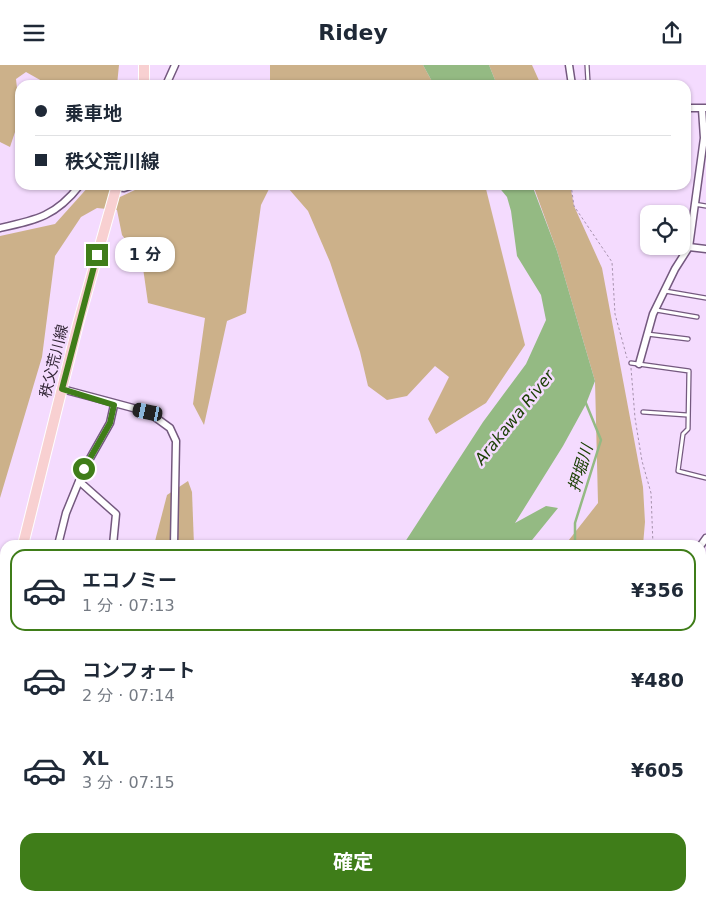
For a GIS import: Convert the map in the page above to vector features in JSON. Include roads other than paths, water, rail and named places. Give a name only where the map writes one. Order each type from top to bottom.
[{"type":"main road","points":[[142,80],[144,65]]},
{"type":"main road","name":"秩父荒川線","points":[[25,540],[62,389],[116,190]]},
{"type":"street","points":[[168,80],[175,65]]},
{"type":"street","points":[[569,65],[571,80]]},
{"type":"street","points":[[690,238],[694,204],[703,170],[704,138],[704,109],[691,109]]},
{"type":"street","points":[[0,228],[30,221],[56,210],[75,190]]},
{"type":"street","points":[[690,247],[706,249]]},
{"type":"street","points":[[640,364],[646,334],[664,291],[684,255]]},
{"type":"street","points":[[62,389],[114,405],[148,412],[170,428],[176,441],[174,540]]},
{"type":"street","points":[[59,540],[66,513],[84,469],[110,423],[114,405]]},
{"type":"street","points":[[80,482],[116,514],[113,540]]},
{"type":"lane","points":[[587,65],[588,80]]},
{"type":"lane","points":[[694,204],[706,206]]},
{"type":"lane","points":[[664,291],[706,298]]},
{"type":"lane","points":[[656,310],[697,317]]},
{"type":"lane","points":[[646,334],[688,339]]},
{"type":"lane","points":[[631,363],[689,371],[688,429],[683,434],[678,471],[706,478]]},
{"type":"lane","points":[[643,412],[687,415]]},
{"type":"water","points":[[423,65],[489,65],[495,80],[431,80]]},
{"type":"water","name":"Arakawa River","points":[[501,190],[534,190],[557,251],[595,381],[586,404],[563,446],[515,523],[546,506],[558,508],[532,540],[406,540],[483,422],[526,364],[546,320],[541,295],[517,256],[511,211],[507,197]]},
{"type":"waterway","name":"押堀川","points":[[575,540],[575,523],[601,440],[585,401]]}]
